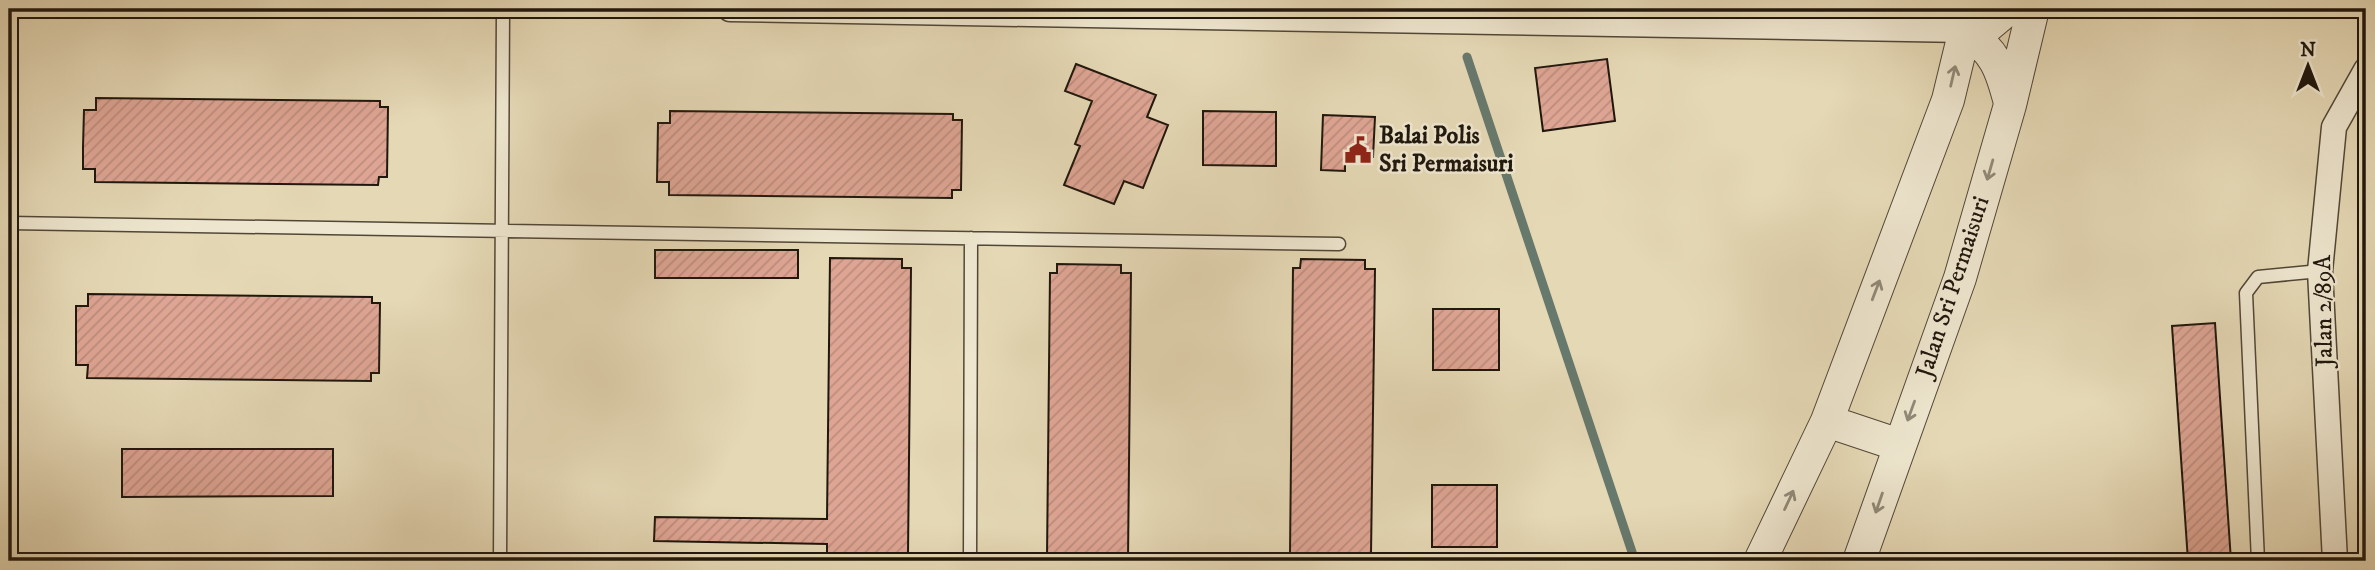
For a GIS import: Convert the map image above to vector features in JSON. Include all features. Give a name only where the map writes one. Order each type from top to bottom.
[{"type":"street","points":[[730,9],[1967,20],[1983,30],[2008,9]]},
{"type":"street","name":"Jalan Sri Permaisuri","points":[[1858,561],[1960,278],[2010,105],[2033,9]]},
{"type":"street","points":[[1967,20],[2003,74],[2010,105]]},
{"type":"street","points":[[1760,561],[1826,421],[1948,100],[1967,20]]},
{"type":"street","name":"Jalan 2/89A","points":[[2335,561],[2320,271],[2334,127],[2366,70]]},
{"type":"street","points":[[1826,421],[1899,445]]},
{"type":"lane","points":[[500,561],[503,9]]},
{"type":"lane","points":[[9,223],[1339,244]]},
{"type":"lane","points":[[970,561],[971,239]]},
{"type":"lane","points":[[2258,561],[2246,293],[2258,277],[2320,271]]},
{"type":"building","points":[[1607,59],[1615,121],[1543,131],[1535,68]]},
{"type":"building","points":[[1076,64],[1156,95],[1147,117],[1168,125],[1143,188],[1124,181],[1114,204],[1064,185],[1080,146],[1075,144],[1092,101],[1065,91]]},
{"type":"building","points":[[96,98],[380,101],[380,107],[388,107],[387,177],[379,177],[378,185],[95,182],[95,169],[83,169],[83,147],[84,110],[96,110]]},
{"type":"building","points":[[670,111],[953,114],[953,120],[962,120],[961,190],[952,190],[952,198],[669,195],[669,182],[657,182],[658,123],[670,123]]},
{"type":"building","points":[[1203,111],[1276,112],[1276,166],[1203,165]]},
{"type":"building","points":[[1323,115],[1375,117],[1373,157],[1345,156],[1345,171],[1321,170]]},
{"type":"building","points":[[655,250],[798,250],[798,278],[655,278]]},
{"type":"building","points":[[830,258],[902,259],[902,268],[911,268],[908,554],[896,553],[896,561],[837,561],[837,553],[827,553],[827,544],[654,541],[655,517],[827,519]]},
{"type":"building","points":[[1301,259],[1365,260],[1365,269],[1375,269],[1371,554],[1359,554],[1359,561],[1301,561],[1301,553],[1290,553],[1293,268],[1300,268]]},
{"type":"building","points":[[1057,264],[1121,265],[1121,273],[1131,273],[1128,559],[1057,561],[1057,558],[1047,558],[1050,273],[1057,273]]},
{"type":"building","points":[[88,294],[372,297],[372,303],[380,303],[379,373],[371,373],[371,381],[87,378],[88,365],[76,365],[76,306],[88,306]]},
{"type":"building","points":[[1433,309],[1499,309],[1499,370],[1433,370]]},
{"type":"building","points":[[2215,323],[2231,561],[2188,561],[2172,326]]},
{"type":"building","points":[[122,449],[333,449],[333,496],[122,497]]},
{"type":"building","points":[[1432,485],[1497,485],[1497,547],[1432,547]]},
{"type":"waterway","points":[[1467,57],[1635,561]]},
{"type":"place","name":"Balai Polis Sri Permaisuri","points":[[1358,150]]}]
